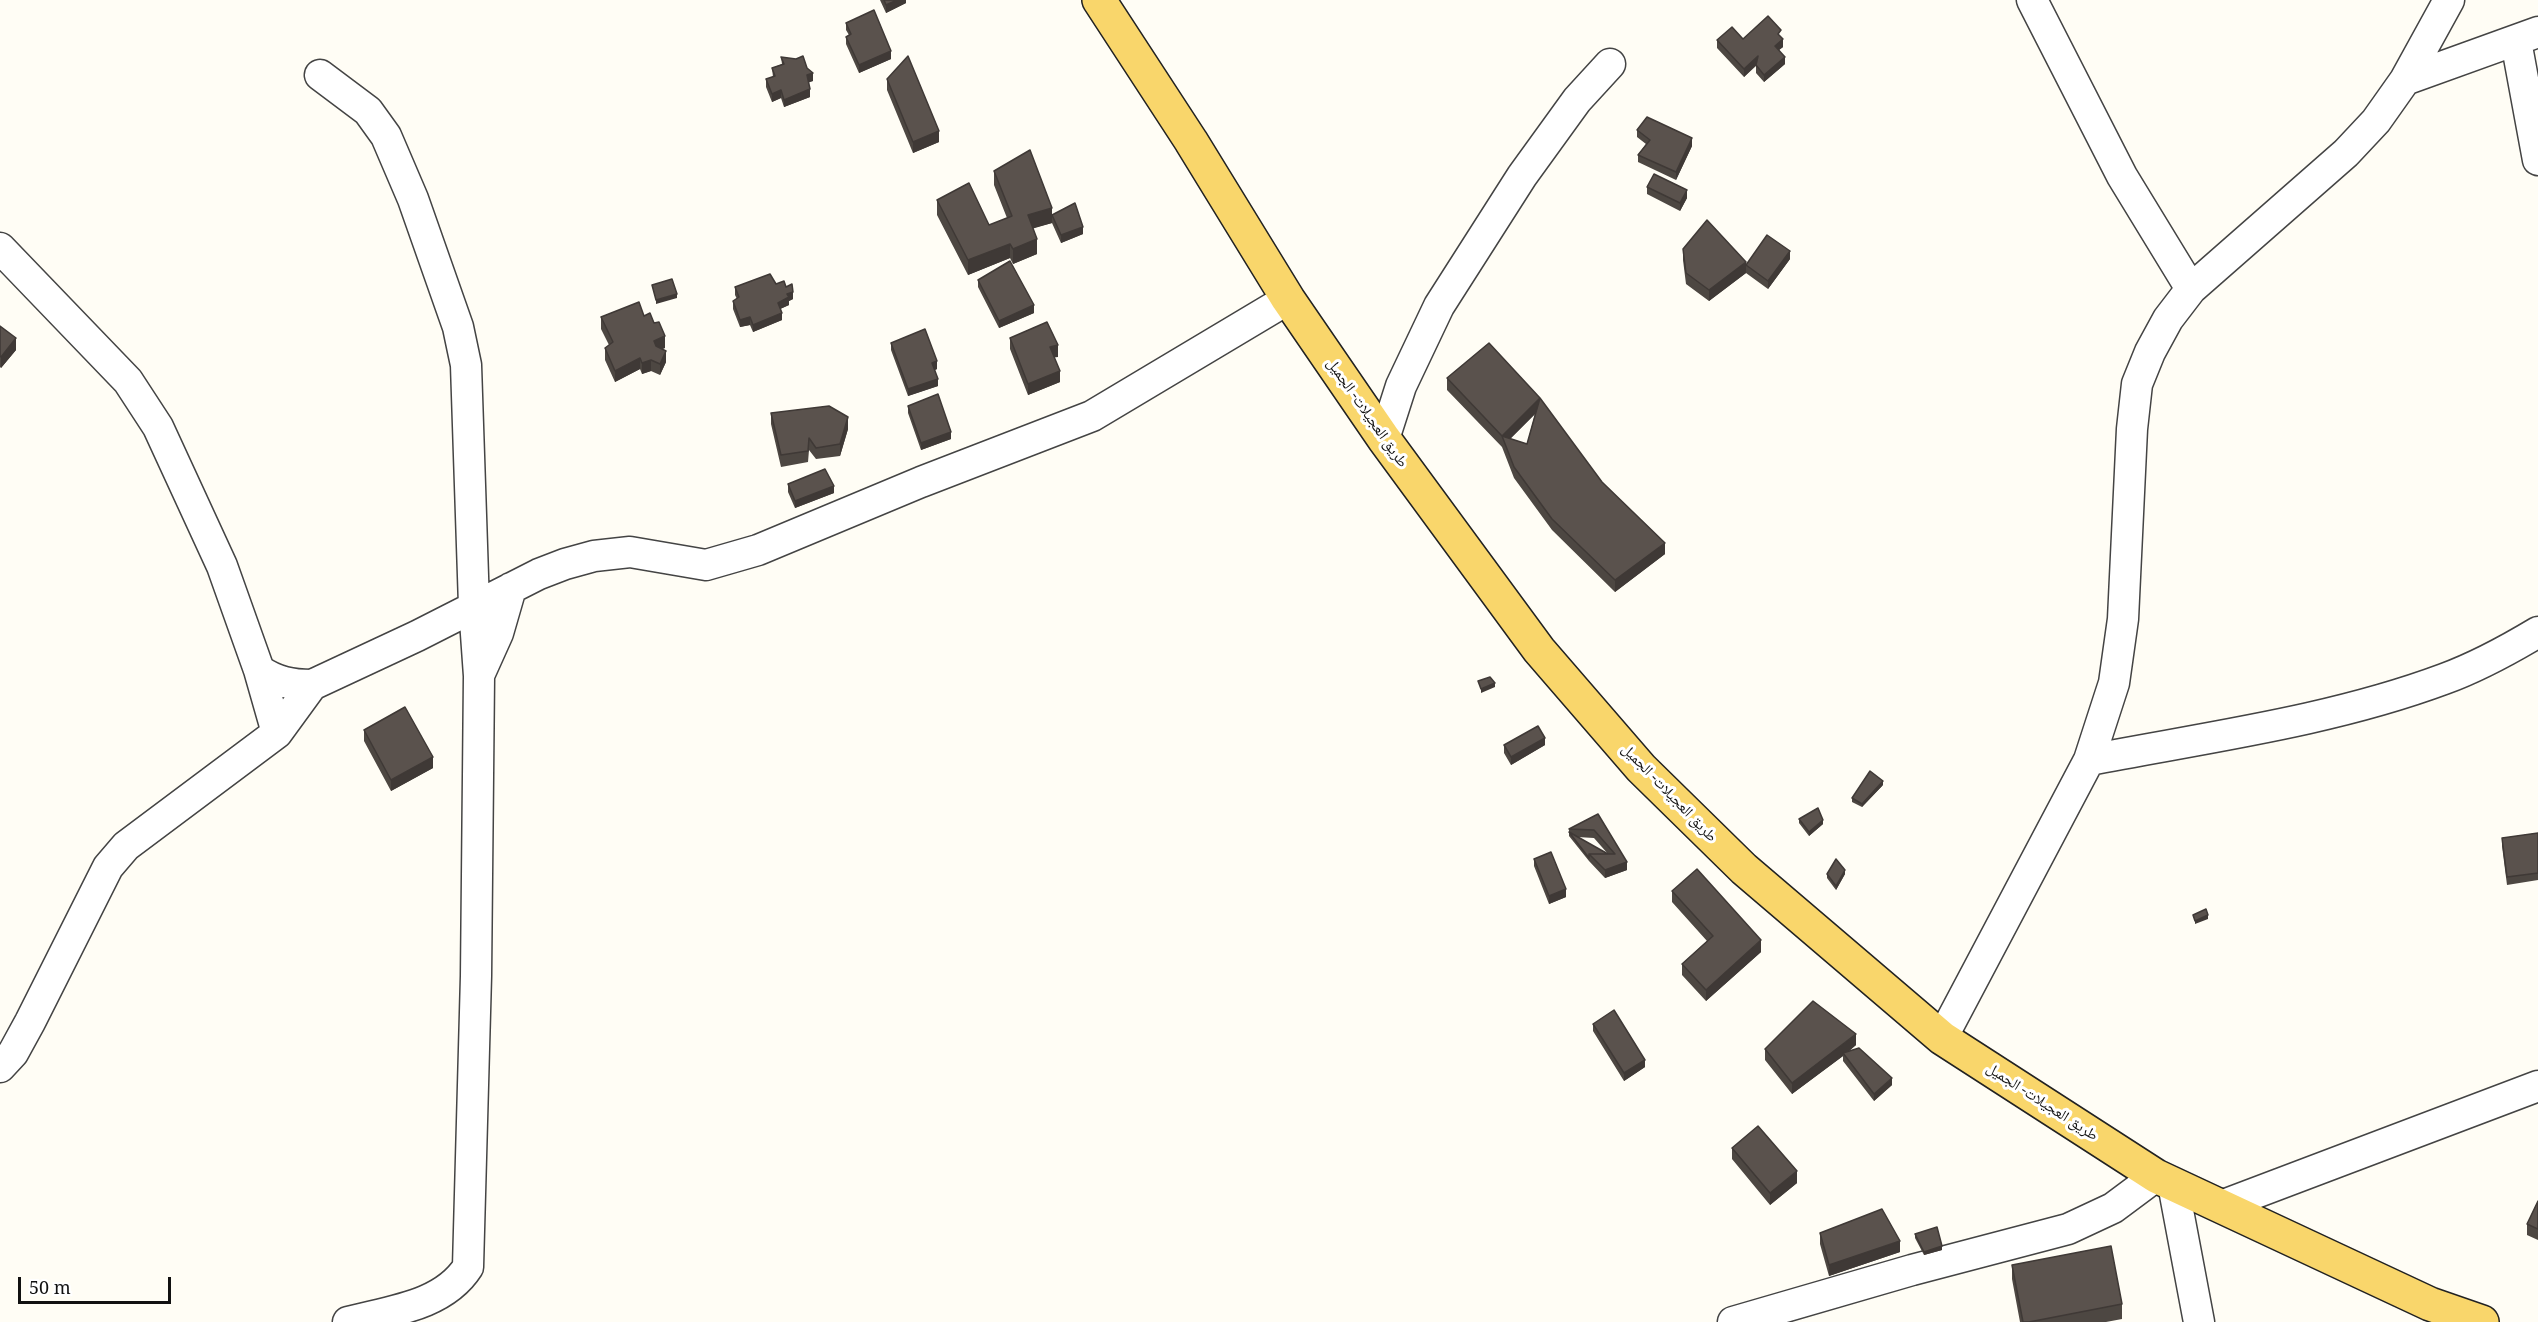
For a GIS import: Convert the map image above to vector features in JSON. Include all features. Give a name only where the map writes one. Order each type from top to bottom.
[{"type":"main road","name":"طريق العجيلات- الجميل","points":[[1100,0],[1191,141],[1288,299],[1384,439],[1539,650],[1641,768],[1744,869],[1942,1038],[2165,1180],[2430,1304],[2482,1322]]},
{"type":"street","points":[[2032,0],[2122,176],[2191,290]]},
{"type":"street","points":[[1942,1038],[2089,760],[2114,683],[2123,620],[2132,429],[2137,384],[2150,352],[2163,327],[2191,290],[2346,153],[2376,121],[2405,80],[2449,0]]},
{"type":"street","points":[[2405,80],[2527,36],[2538,160]]},
{"type":"street","points":[[1384,439],[1401,386],[1439,306],[1522,176],[1577,100],[1610,64]]},
{"type":"street","points":[[320,75],[368,111],[386,136],[413,199],[458,327],[468,386],[478,676],[475,987],[468,1267],[459,1281],[444,1293],[414,1305],[348,1322]]},
{"type":"street","points":[[0,248],[128,381],[149,413],[222,566],[259,670],[277,733]]},
{"type":"street","points":[[0,1067],[13,1053],[30,1022],[108,867],[126,846],[277,733],[312,685],[565,564],[612,553],[646,554],[706,565],[758,550],[921,482],[1092,416],[1288,299]]},
{"type":"street","points":[[478,676],[498,633],[511,588]]},
{"type":"street","points":[[2089,760],[2306,718],[2407,693],[2447,679],[2489,660],[2538,633]]},
{"type":"street","points":[[259,670],[279,681],[312,685]]},
{"type":"street","points":[[2221,1206],[2538,1086]]},
{"type":"street","points":[[1733,1322],[1912,1269],[2068,1229],[2165,1180],[2199,1322]]},
{"type":"building","points":[[884,0],[897,0],[886,5]]},
{"type":"building","points":[[874,10],[891,51],[859,65],[846,37],[851,34],[846,23]]},
{"type":"building","points":[[1768,16],[1781,30],[1778,34],[1783,39],[1775,46],[1785,57],[1764,75],[1756,65],[1758,56],[1744,69],[1717,40],[1732,27],[1743,39]]},
{"type":"building","points":[[803,56],[807,68],[813,73],[807,75],[810,89],[784,100],[781,90],[772,94],[766,79],[775,76],[772,68],[784,64],[781,57],[796,59]]},
{"type":"building","points":[[908,56],[939,131],[913,142],[887,79]]},
{"type":"building","points":[[1647,117],[1692,138],[1676,172],[1638,155],[1650,140],[1637,130]]},
{"type":"building","points":[[1030,150],[1052,208],[1028,215],[1037,239],[1013,249],[1010,244],[968,260],[937,200],[969,183],[989,225],[1012,216],[994,171]]},
{"type":"building","points":[[1654,174],[1687,190],[1680,203],[1647,187]]},
{"type":"building","points":[[1075,203],[1083,227],[1061,235],[1052,215]]},
{"type":"building","points":[[1707,220],[1746,262],[1709,290],[1686,273],[1683,249]]},
{"type":"building","points":[[1767,235],[1790,251],[1768,281],[1746,265]]},
{"type":"building","points":[[1010,261],[1034,305],[999,321],[978,280]]},
{"type":"building","points":[[770,274],[776,284],[784,281],[786,287],[792,284],[793,292],[787,294],[789,297],[778,303],[782,313],[753,325],[750,317],[740,320],[733,301],[739,297],[735,287]]},
{"type":"building","points":[[672,279],[677,294],[656,300],[652,285]]},
{"type":"building","points":[[639,302],[644,316],[650,313],[654,323],[659,322],[665,336],[654,341],[656,346],[666,351],[660,364],[651,360],[642,363],[640,358],[615,371],[605,348],[613,342],[601,317]]},
{"type":"building","points":[[1047,322],[1058,345],[1050,347],[1060,371],[1028,384],[1010,338]]},
{"type":"building","points":[[0,326],[16,338],[1,357],[0,356]]},
{"type":"building","points":[[925,329],[937,361],[932,363],[938,379],[908,389],[891,343]]},
{"type":"building","points":[[1489,343],[1540,398],[1502,436],[1447,378]]},
{"type":"building","points":[[938,394],[951,432],[921,443],[908,406]]},
{"type":"building","points":[[1540,398],[1602,482],[1665,543],[1615,580],[1552,519],[1514,467],[1502,436],[1527,444]]},
{"type":"building","points":[[829,406],[848,417],[840,444],[816,448],[809,438],[808,451],[781,455],[771,413]]},
{"type":"building","points":[[825,469],[834,486],[795,501],[788,484]]},
{"type":"building","points":[[1490,677],[1495,683],[1481,689],[1478,681]]},
{"type":"building","points":[[405,707],[433,757],[391,780],[364,730]]},
{"type":"building","points":[[1538,726],[1545,738],[1511,757],[1504,745]]},
{"type":"building","points":[[1870,771],[1883,781],[1862,804],[1852,798]]},
{"type":"building","points":[[1818,808],[1823,820],[1809,832],[1799,819]]},
{"type":"building","points":[[1598,814],[1627,862],[1605,870],[1589,854],[1615,854],[1594,830],[1569,829]]},
{"type":"building","points":[[1569,832],[1608,854],[1589,854],[1589,858]]},
{"type":"building","points":[[2538,833],[2538,873],[2507,877],[2502,838]]},
{"type":"building","points":[[1551,852],[1566,889],[1549,896],[1534,859]]},
{"type":"building","points":[[1836,859],[1845,870],[1836,886],[1827,874]]},
{"type":"building","points":[[1697,869],[1761,940],[1706,990],[1682,964],[1713,936],[1672,891]]},
{"type":"building","points":[[2206,909],[2208,915],[2195,921],[2193,915]]},
{"type":"building","points":[[1813,1001],[1856,1034],[1792,1083],[1765,1049]]},
{"type":"building","points":[[1614,1010],[1645,1060],[1624,1073],[1593,1024]]},
{"type":"building","points":[[1859,1048],[1892,1078],[1874,1094],[1843,1053]]},
{"type":"building","points":[[1758,1126],[1797,1171],[1770,1193],[1732,1148]]},
{"type":"building","points":[[2538,1201],[2538,1229],[2527,1224]]},
{"type":"building","points":[[1882,1209],[1900,1241],[1829,1265],[1820,1233]]},
{"type":"building","points":[[1937,1227],[1942,1246],[1924,1252],[1915,1234]]},
{"type":"building","points":[[2111,1246],[2122,1304],[2023,1322],[2012,1265]]}]
